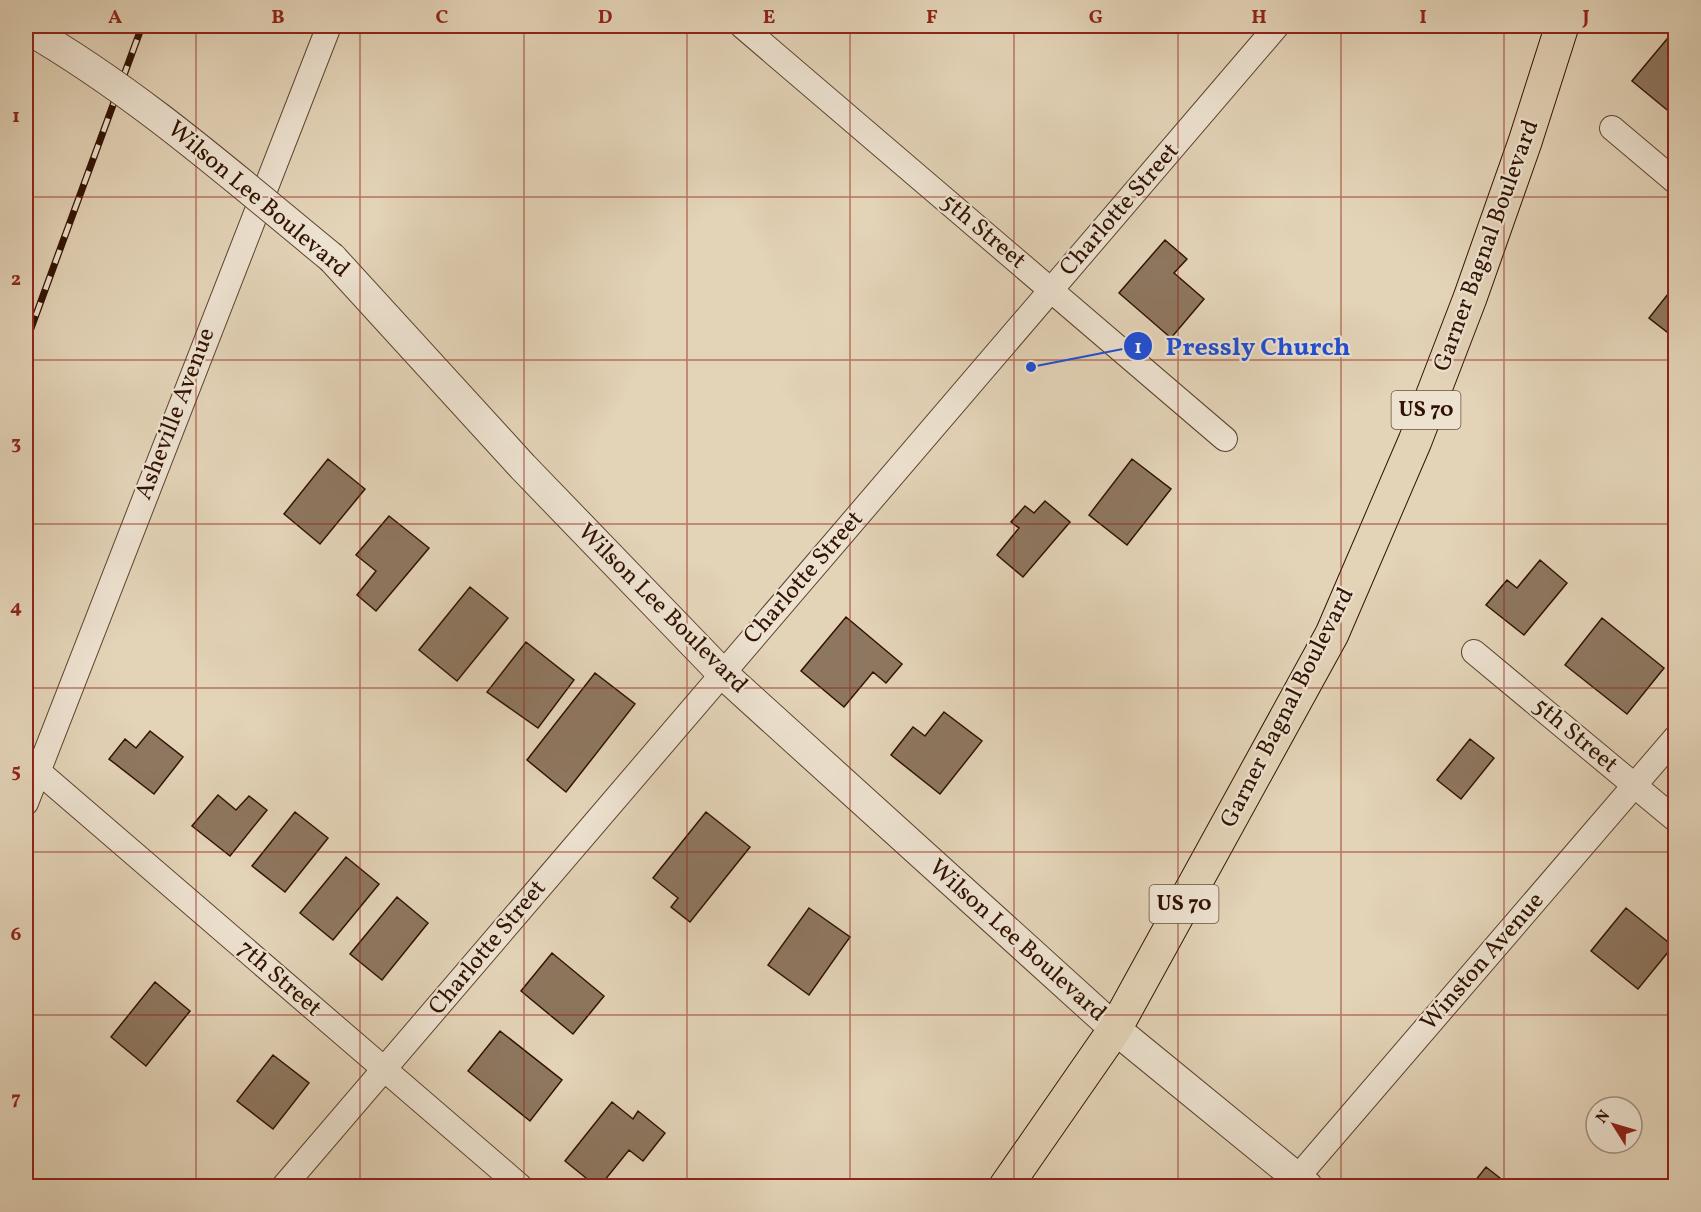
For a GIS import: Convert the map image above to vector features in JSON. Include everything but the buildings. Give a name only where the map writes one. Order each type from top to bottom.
[{"type":"highway","name":"Garner Bagnal Boulevard","points":[[1005,1186],[1115,1029],[1332,634],[1414,441],[1470,298],[1525,142],[1562,26]]},
{"type":"street","name":"Asheville Avenue","points":[[26,803],[329,26]]},
{"type":"street","name":"5th Street","points":[[742,26],[1225,439]]},
{"type":"street","name":"Charlotte Street","points":[[284,1186],[1277,26]]},
{"type":"street","name":"Wilson Lee Boulevard","points":[[26,28],[77,58],[155,112],[332,258],[523,467],[723,673],[1115,1029],[1298,1184]]},
{"type":"street","points":[[1612,128],[1676,182]]},
{"type":"street","name":"5th Street","points":[[1474,652],[1676,820]]},
{"type":"street","name":"Winston Avenue","points":[[1298,1184],[1676,737]]},
{"type":"street","name":"7th Street","points":[[38,771],[520,1186]]},
{"type":"railway","points":[[26,342],[142,26]]},
{"type":"place","name":"Pressly Church","points":[[1031,367]]}]
